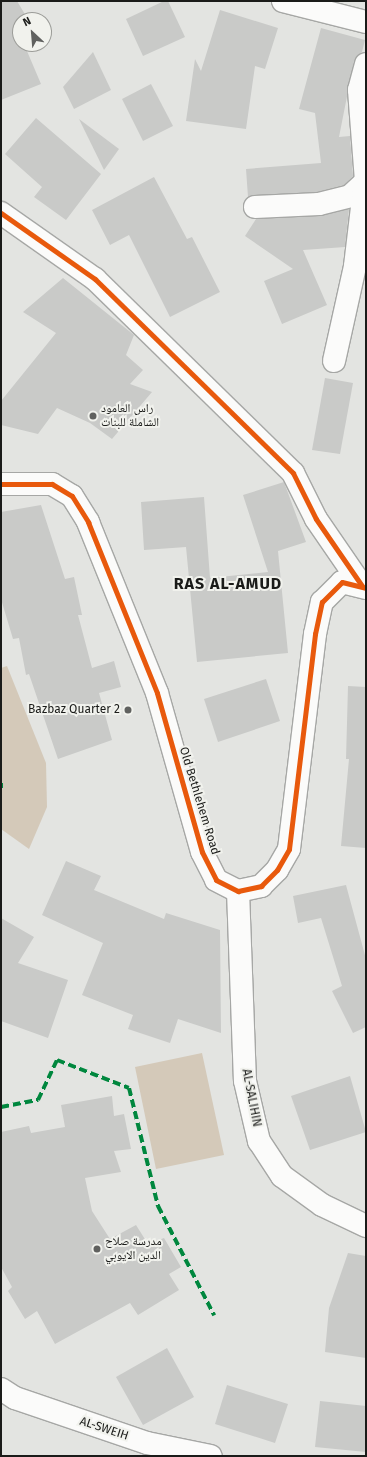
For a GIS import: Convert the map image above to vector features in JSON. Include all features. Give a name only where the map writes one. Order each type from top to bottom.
[{"type":"street","points":[[283,1],[366,22]]},
{"type":"street","points":[[334,361],[355,266],[366,182],[359,90],[366,64]]},
{"type":"street","points":[[255,206],[319,204],[350,196],[366,182]]},
{"type":"street","points":[[1,213],[95,279],[293,473],[316,519],[364,587]]},
{"type":"street","name":"Old Bethlehem Road","points":[[1,484],[52,484],[72,496],[88,522],[157,693],[202,852],[216,880],[238,891]]},
{"type":"street","points":[[238,891],[261,886],[277,870],[289,849],[314,634],[322,602],[342,582],[364,587]]},
{"type":"street","name":"AL-SALIHIN","points":[[238,891],[245,1081],[259,1141],[282,1176],[322,1205],[366,1226]]},
{"type":"street","name":"AL-SWEIH","points":[[1,1389],[15,1398],[139,1441],[211,1456]]},
{"type":"shaded area","points":[[7,666],[46,763],[47,807],[29,849],[1,829],[1,668]]},
{"type":"shaded area","points":[[202,1053],[224,1155],[156,1169],[135,1067]]},
{"type":"building","points":[[1,1],[17,1],[24,12],[12,12],[12,52],[27,52],[41,84],[1,100]]},
{"type":"building","points":[[164,1],[168,1],[185,37],[143,56],[126,19]]},
{"type":"building","points":[[220,10],[278,28],[265,69],[255,66],[246,129],[186,121],[195,59],[201,71]]},
{"type":"building","points":[[321,28],[365,40],[362,52],[354,61],[339,137],[350,136],[353,176],[344,185],[317,192],[248,197],[246,169],[321,163],[315,113],[299,109]]},
{"type":"building","points":[[93,52],[111,90],[74,109],[63,87]]},
{"type":"building","points":[[151,84],[173,126],[143,141],[122,99]]},
{"type":"building","points":[[36,118],[101,174],[66,220],[34,197],[42,187],[5,154]]},
{"type":"building","points":[[79,119],[119,149],[104,170]]},
{"type":"building","points":[[154,177],[187,239],[192,237],[220,292],[170,317],[129,235],[110,245],[92,210]]},
{"type":"building","points":[[349,209],[345,247],[303,250],[327,305],[282,324],[264,281],[293,269],[245,236],[256,219],[320,216]]},
{"type":"building","points":[[63,278],[134,335],[126,355],[143,370],[130,384],[152,392],[112,439],[90,423],[57,408],[38,434],[1,425],[1,401],[56,333],[23,312]]},
{"type":"building","points":[[325,378],[353,383],[340,454],[312,450]]},
{"type":"building","points":[[284,482],[306,542],[278,551],[288,653],[197,662],[186,547],[144,550],[141,502],[204,497],[210,578],[268,572],[243,495]]},
{"type":"building","points":[[41,505],[65,579],[74,577],[82,615],[78,615],[92,668],[114,661],[121,687],[99,693],[112,740],[58,759],[29,674],[26,675],[19,638],[13,639],[1,599],[1,512]]},
{"type":"building","points":[[266,679],[280,721],[218,742],[204,699]]},
{"type":"building","points":[[348,686],[366,687],[366,848],[341,846],[349,759],[346,759]]},
{"type":"building","points":[[66,861],[101,876],[94,890],[164,919],[166,913],[220,930],[221,1033],[178,1019],[170,1043],[128,1029],[133,1015],[82,995],[103,943],[42,915]]},
{"type":"building","points":[[346,885],[366,959],[366,1027],[353,1033],[332,991],[342,986],[321,918],[298,923],[293,896]]},
{"type":"building","points":[[1,918],[34,937],[18,963],[68,980],[48,1038],[1,1021]]},
{"type":"building","points":[[350,1076],[366,1132],[310,1150],[291,1096]]},
{"type":"building","points":[[112,1096],[114,1116],[124,1114],[131,1149],[114,1151],[121,1172],[85,1178],[92,1211],[110,1239],[136,1225],[148,1244],[164,1238],[181,1267],[169,1274],[179,1290],[138,1315],[130,1303],[55,1344],[37,1311],[25,1319],[8,1291],[12,1287],[1,1267],[1,1132],[29,1126],[31,1133],[65,1127],[61,1105]]},
{"type":"building","points":[[348,1253],[366,1256],[366,1358],[325,1352],[329,1308]]},
{"type":"building","points":[[167,1348],[194,1397],[143,1425],[116,1377]]},
{"type":"building","points":[[227,1385],[288,1404],[275,1443],[215,1424]]},
{"type":"building","points":[[320,1401],[366,1406],[366,1452],[315,1447]]},
{"type":"marked path","points":[[1,783],[1,788]]},
{"type":"marked path","points":[[1,1107],[38,1100],[57,1060],[129,1088],[158,1206],[214,1315]]},
{"type":"cycle path","points":[[1,213],[95,279],[293,473],[316,519],[362,586]]},
{"type":"cycle path","points":[[1,484],[52,484],[72,496],[88,522],[157,693],[202,852],[216,880],[238,891],[261,886],[277,870],[289,849],[315,634],[322,602],[342,582],[366,588]]},
{"type":"place","name":"راس العامود الشاملة للبنات","points":[[93,416]]},
{"type":"place","name":"Bazbaz Quarter 2","points":[[128,710]]},
{"type":"place","name":"مدرسة صلاح الدين الايوبي","points":[[97,1249]]},
{"type":"district","name":"RAS AL-AMUD","points":[[228,584]]}]
